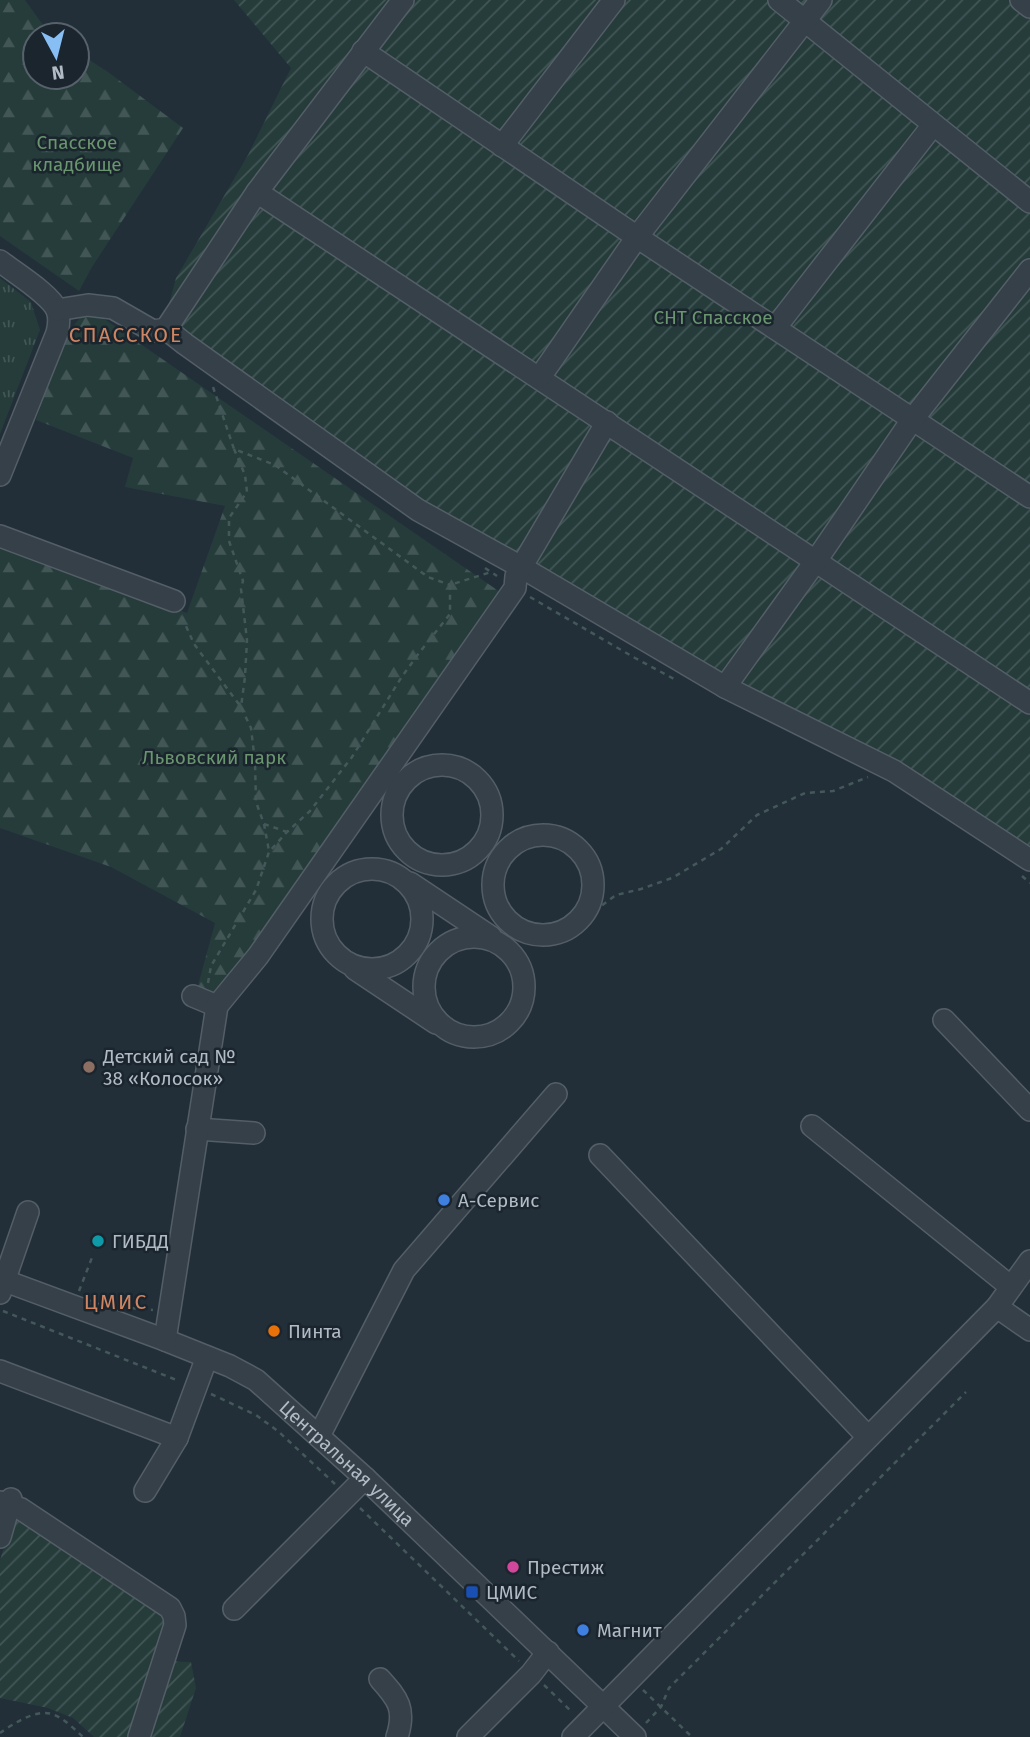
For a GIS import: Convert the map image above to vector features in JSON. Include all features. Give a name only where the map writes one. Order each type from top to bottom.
[{"type":"street","points":[[57,310],[88,305],[113,308],[153,331],[166,329],[257,192],[403,0]]},
{"type":"street","points":[[502,146],[614,0]]},
{"type":"street","points":[[779,0],[1030,201]]},
{"type":"street","points":[[540,377],[637,237],[821,0]]},
{"type":"street","points":[[1021,0],[1030,7]]},
{"type":"street","points":[[363,51],[637,237],[1030,497]]},
{"type":"street","points":[[775,328],[933,125]]},
{"type":"street","points":[[257,192],[1030,703]]},
{"type":"street","points":[[0,261],[49,298],[57,310],[59,321],[57,333],[0,475]]},
{"type":"street","points":[[725,687],[815,562],[912,419],[1030,270]]},
{"type":"street","points":[[166,329],[418,510],[725,687],[894,771],[1030,860]]},
{"type":"street","points":[[165,1340],[197,1129],[205,1001],[258,956],[425,719],[515,588],[516,576],[607,422]]},
{"type":"street","points":[[0,536],[174,601]]},
{"type":"street","points":[[441,764],[467,770],[486,788],[494,814],[487,840],[469,859],[443,867],[417,860],[398,842],[391,816],[397,790],[415,771],[441,764]]},
{"type":"street","points":[[487,840],[516,841],[542,834],[568,840],[587,858],[595,884],[589,910],[570,929],[544,937],[518,930],[499,912],[492,886],[498,860],[516,841]]},
{"type":"street","points":[[397,874],[411,854]]},
{"type":"street","points":[[371,868],[397,874],[499,942],[518,960],[526,986],[519,1012],[501,1031],[475,1039],[449,1032],[347,965],[328,946],[321,920],[327,894],[345,875],[371,868]]},
{"type":"street","points":[[347,965],[373,971],[399,963],[418,944],[424,918],[416,892],[397,874]]},
{"type":"street","points":[[449,1032],[430,1014],[422,988],[429,962],[447,943],[473,936],[499,942]]},
{"type":"street","points":[[944,1020],[1030,1110]]},
{"type":"street","points":[[319,1436],[404,1270],[556,1094]]},
{"type":"street","points":[[812,1126],[1011,1287]]},
{"type":"street","points":[[197,1129],[254,1133]]},
{"type":"street","points":[[600,1154],[868,1437]]},
{"type":"street","points":[[2,1285],[29,1212]]},
{"type":"street","points":[[579,1731],[997,1307],[1030,1261]]},
{"type":"street","name":"Центральная улица","points":[[2,1285],[165,1340],[256,1380],[365,1478],[635,1736]]},
{"type":"street","points":[[997,1307],[1030,1329]]},
{"type":"street","points":[[145,1491],[177,1438],[207,1357]]},
{"type":"street","points":[[0,1371],[177,1438]]},
{"type":"street","points":[[234,1609],[365,1478]]},
{"type":"street","points":[[0,1537],[7,1502],[170,1608],[175,1625],[139,1737]]},
{"type":"street","points":[[468,1737],[531,1674],[548,1652]]},
{"type":"street","points":[[380,1679],[398,1700],[401,1724],[397,1737]]},
{"type":"path","points":[[212,383],[234,449],[246,475],[247,492],[229,518],[229,541],[243,581],[241,589],[247,640],[241,707]]},
{"type":"path","points":[[234,449],[275,466],[428,577],[450,585],[491,572]]},
{"type":"path","points":[[205,1001],[211,966],[256,890],[269,852],[310,811],[352,757],[401,678],[450,614],[450,585]]},
{"type":"path","points":[[174,601],[194,644],[241,707],[251,728],[256,802],[264,824],[269,852]]},
{"type":"path","points":[[570,929],[616,895],[672,878],[721,849],[757,815],[804,793],[833,791],[871,775]]},
{"type":"path","points":[[264,824],[287,832]]},
{"type":"path","points":[[73,1307],[93,1255]]},
{"type":"path","points":[[635,1736],[661,1707],[669,1688],[966,1392]]},
{"type":"path","points":[[347,1496],[531,1674],[579,1731]]},
{"type":"path","points":[[631,1678],[692,1737]]},
{"type":"path","points":[[0,1733],[18,1722],[50,1713],[65,1721],[83,1737]]},
{"type":"green space","name":"Спасское кладбище","points":[[0,0],[25,0],[40,21],[21,21],[21,91],[91,91],[91,61],[183,128],[79,291],[0,236]]},
{"type":"green space","name":"СНТ Спасское","points":[[234,0],[1030,0],[1030,856],[549,589],[161,334],[176,278],[248,155],[291,68]]},
{"type":"green space","points":[[0,278],[31,302],[40,330],[0,434]]},
{"type":"green space","name":"Львовский парк","points":[[97,314],[500,592],[222,1004],[196,993],[215,923],[111,867],[0,828],[0,545],[187,613],[225,506],[125,487],[133,458],[36,420],[64,337],[80,318]]},
{"type":"green space","points":[[15,1513],[168,1614],[134,1737],[94,1737],[73,1718],[48,1708],[0,1698],[0,1560]]},
{"type":"green space","points":[[169,1661],[191,1662],[196,1688],[180,1737],[143,1737]]},
{"type":"place","name":"Детский сад № 38 «Колосок»","points":[[89,1067]]},
{"type":"place","name":"A-Сервис","points":[[444,1200]]},
{"type":"place","name":"ГИБДД","points":[[98,1241]]},
{"type":"place","name":"Пинта","points":[[274,1331]]},
{"type":"place","name":"Престиж","points":[[513,1567]]},
{"type":"place","name":"ЦМИС","points":[[472,1592]]},
{"type":"place","name":"Магнит","points":[[583,1630]]},
{"type":"district","name":"СПАССКОЕ","points":[[126,335]]},
{"type":"district","name":"ЦМИС","points":[[116,1302]]}]
